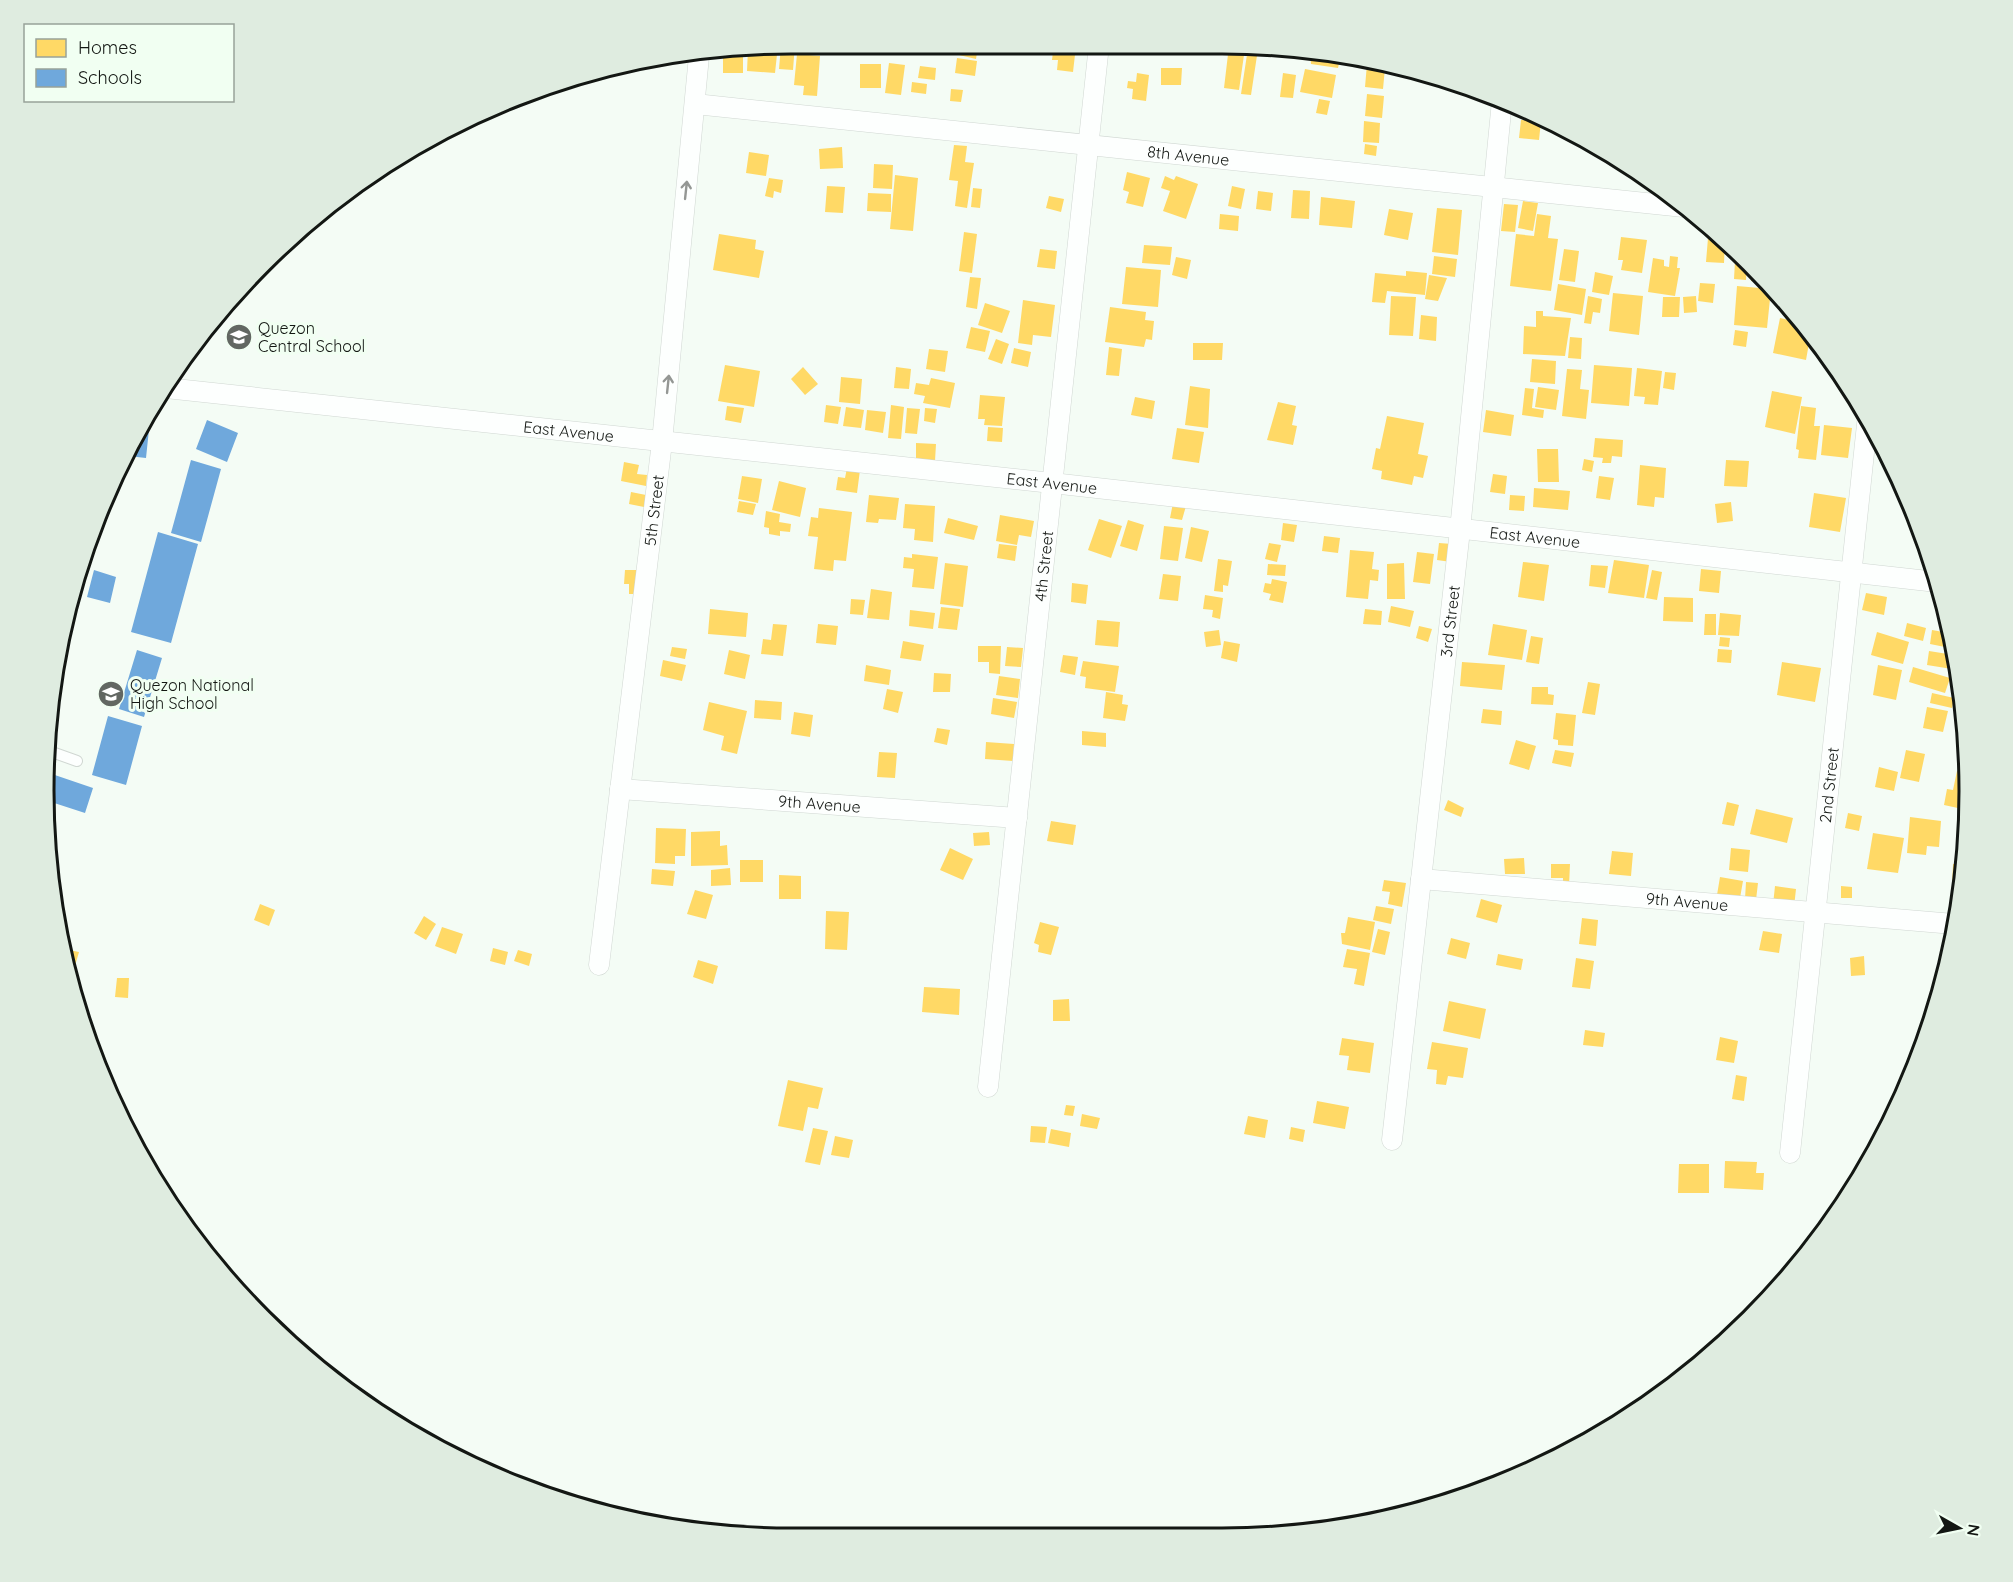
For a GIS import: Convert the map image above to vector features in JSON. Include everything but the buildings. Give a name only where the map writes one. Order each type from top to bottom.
[{"type":"street","name":"4th Street","points":[[988,1088],[1098,54]]},
{"type":"street","name":"5th Street","points":[[599,965],[662,442],[699,60]]},
{"type":"street","name":"8th Avenue","points":[[695,104],[1670,206]]},
{"type":"street","name":"3rd Street","points":[[1392,1140],[1460,530],[1501,109]]},
{"type":"street","name":"East Avenue","points":[[174,389],[1052,483],[1928,581]]},
{"type":"street","name":"2nd Street","points":[[1790,1153],[1866,434]]},
{"type":"street","name":"9th Avenue","points":[[620,789],[1017,818]]},
{"type":"street","name":"9th Avenue","points":[[1421,879],[1947,923]]},
{"type":"lane","points":[[56,753],[77,761]]},
{"type":"place","name":"Quezon Central School","points":[[239,337]]},
{"type":"place","name":"Quezon National High School","points":[[111,694]]}]
